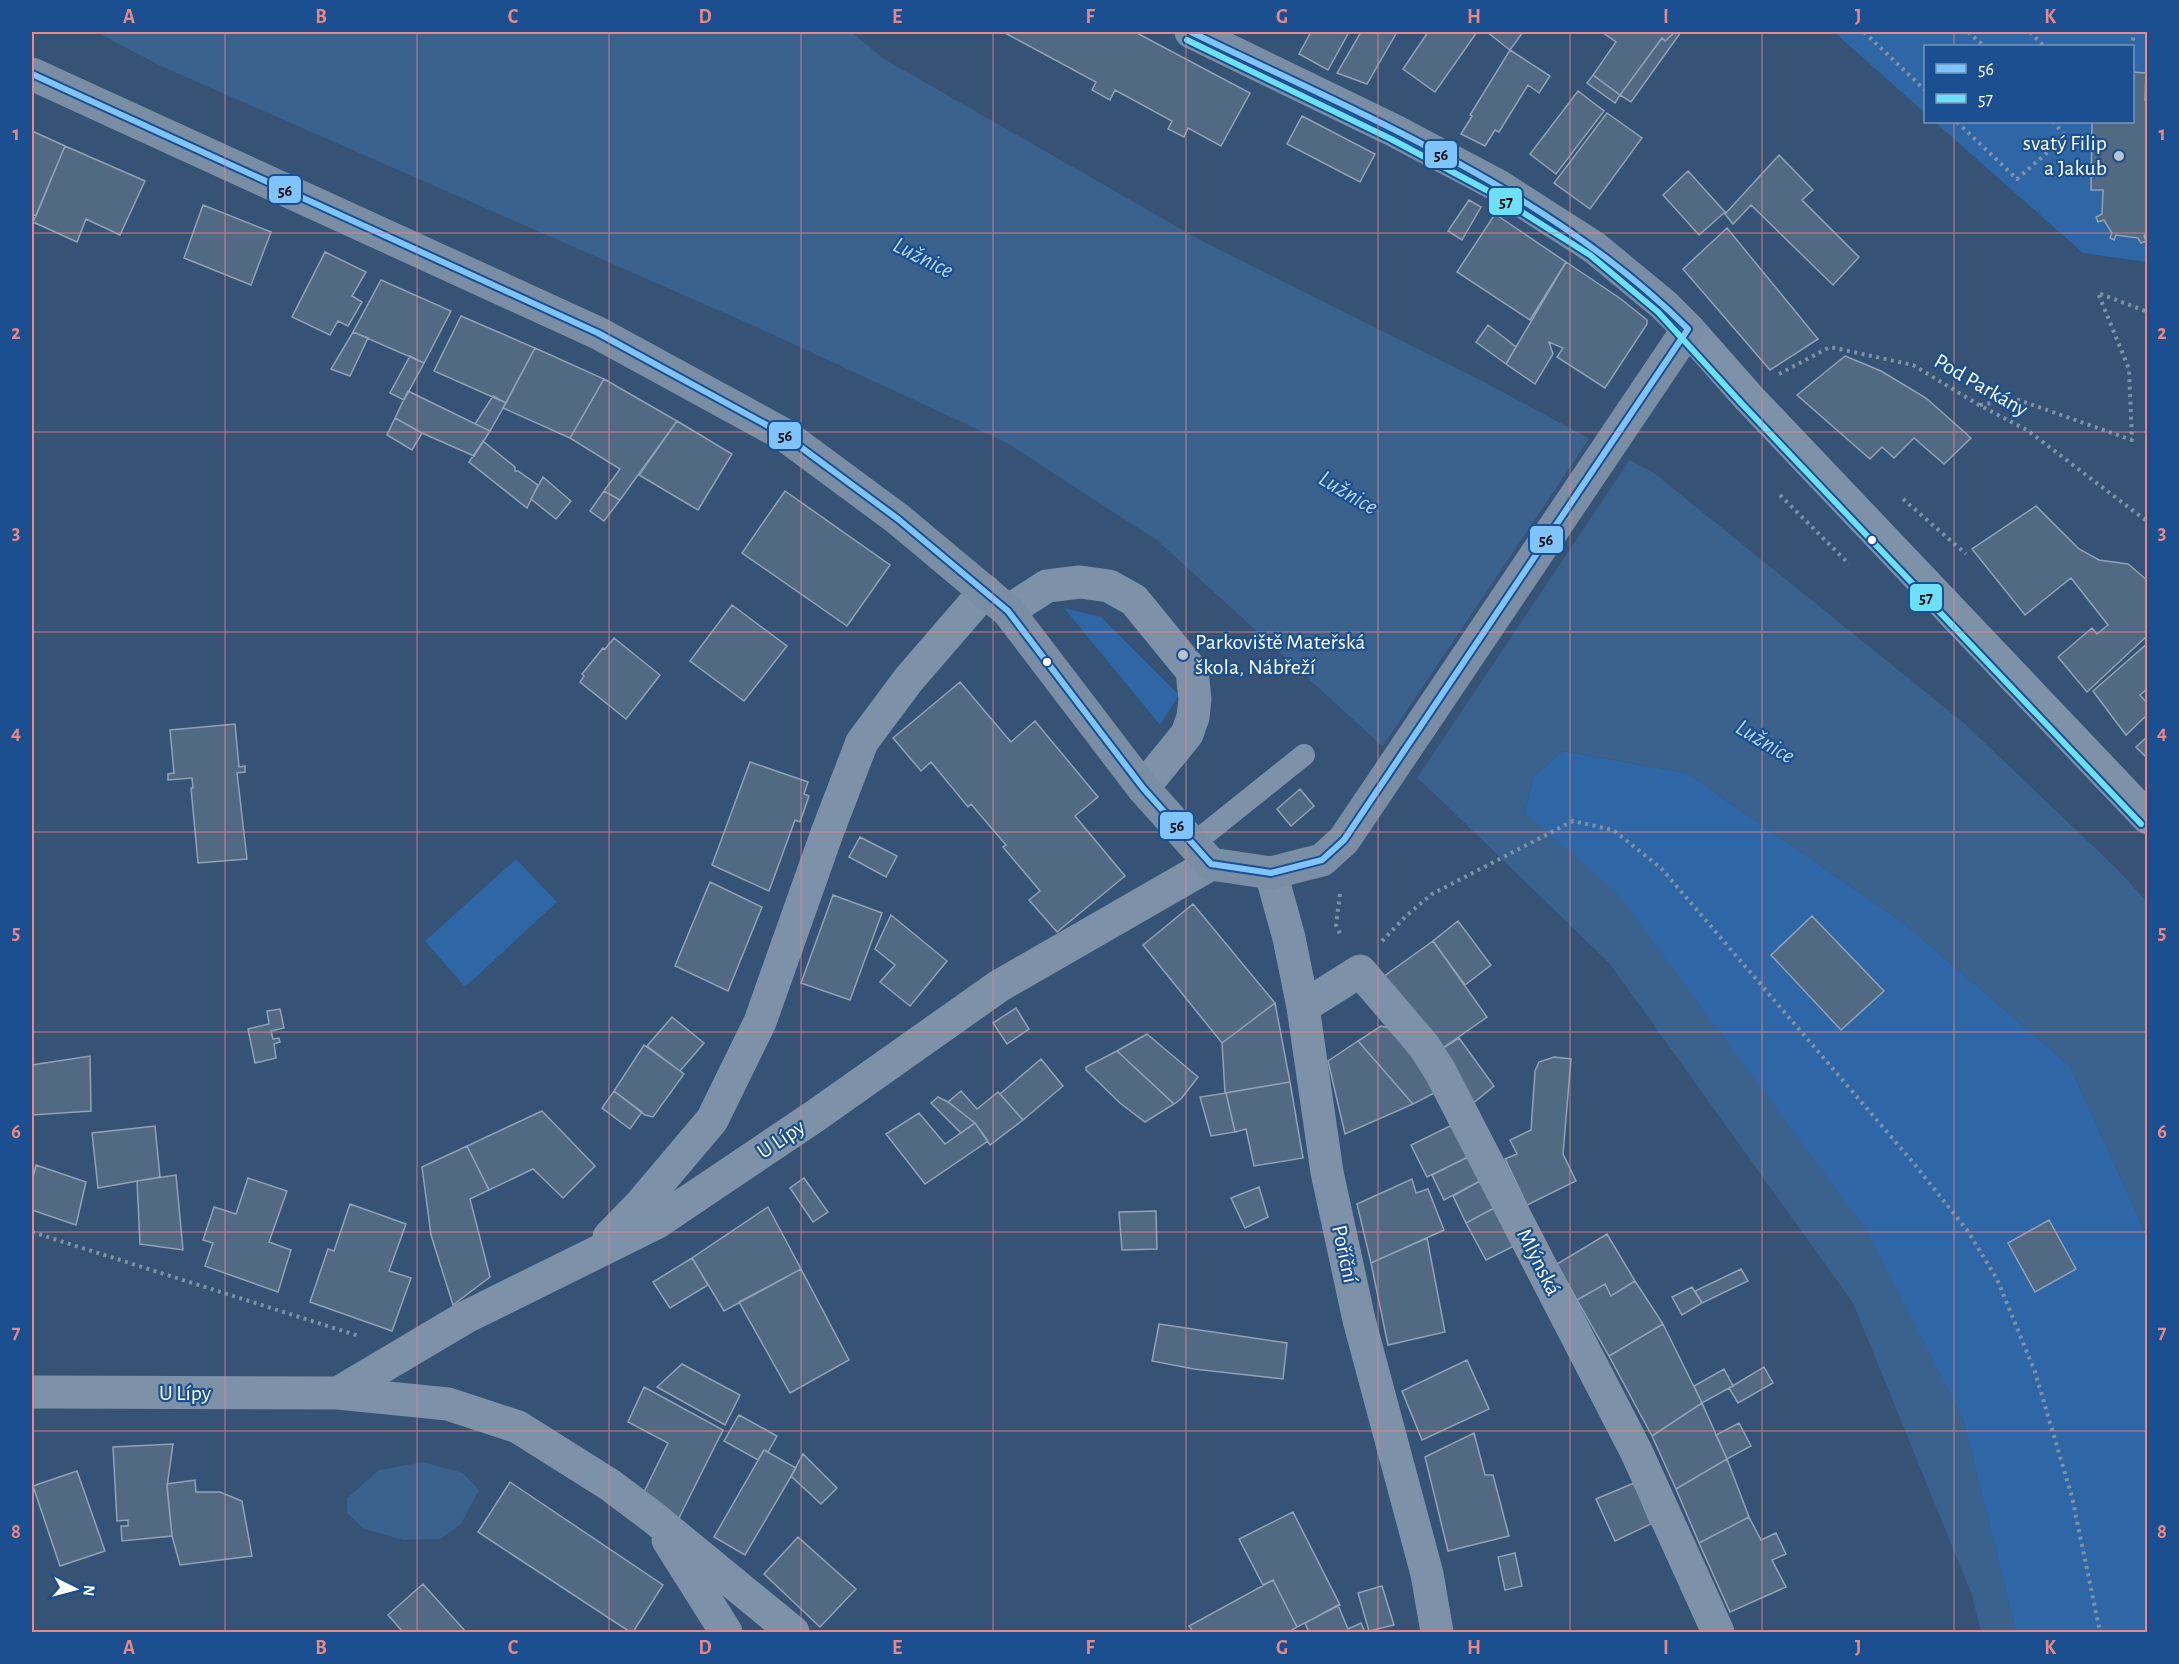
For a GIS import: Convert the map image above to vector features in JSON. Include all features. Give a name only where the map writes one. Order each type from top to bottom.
[{"type":"street","points":[[1191,32],[1395,131],[1497,185],[1595,248],[1664,305],[1688,329],[1749,398],[2148,818]]},
{"type":"street","points":[[32,74],[598,333],[783,434],[898,519],[996,601],[1143,788],[1202,854],[1271,873],[1322,860],[1344,840],[1688,329]]},
{"type":"street","points":[[593,1254],[641,1204],[712,1120],[760,1022],[862,742],[909,679],[996,601],[1047,586],[1080,582],[1109,586],[1134,600],[1192,671],[1195,699],[1193,717],[1186,734],[1143,788]]},
{"type":"street","name":"U Lípy","points":[[338,1393],[466,1317],[656,1223],[815,1116],[999,986],[1202,854]]},
{"type":"street","name":"Poříční","points":[[1271,873],[1289,938],[1303,1007],[1327,1172],[1359,1320],[1427,1574],[1437,1632]]},
{"type":"street","points":[[1303,1007],[1360,971]]},
{"type":"street","name":"Mlýnská","points":[[1360,971],[1424,1046],[1440,1071],[1636,1451],[1718,1632]]},
{"type":"street","name":"U Lípy","points":[[32,1392],[338,1393],[448,1404],[519,1427],[610,1485],[794,1632]]},
{"type":"street","points":[[654,1518],[726,1632]]},
{"type":"lane","points":[[1202,854],[1304,754]]},
{"type":"path","points":[[1864,32],[1924,89]]},
{"type":"path","points":[[1968,32],[1983,45]]},
{"type":"path","points":[[2030,32],[2043,45]]},
{"type":"path","points":[[1958,123],[2017,179],[2066,136],[2054,123]]},
{"type":"path","points":[[1979,405],[2016,399],[2132,440],[2129,369],[2098,293],[2148,312]]},
{"type":"path","name":"Pod Parkány","points":[[1777,375],[1830,347],[1913,365],[1979,405],[2027,430],[2148,522]]},
{"type":"path","points":[[1895,492],[1966,554]]},
{"type":"path","points":[[1780,495],[1850,565]]},
{"type":"path","points":[[1360,971],[1373,950],[1406,916],[1432,894],[1573,821],[1613,830],[1661,868],[1824,1057],[1967,1230],[1997,1279],[2035,1372],[2072,1497],[2100,1632]]},
{"type":"path","points":[[1340,892],[1336,925],[1360,971]]},
{"type":"path","points":[[32,1232],[408,1351]]},
{"type":"shaded area","points":[[1834,32],[2147,32],[2146,262],[2083,253],[1936,123],[2134,123],[2134,45],[1924,45],[1924,112]]},
{"type":"shaded area","points":[[1064,608],[1101,617],[1179,695],[1160,725]]},
{"type":"shaded area","points":[[1563,751],[1687,773],[1905,924],[2070,1066],[2147,1236],[2147,1632],[2016,1632],[1963,1419],[1525,812],[1533,777]]},
{"type":"shaded area","points":[[516,859],[557,902],[465,987],[425,941]]},
{"type":"water","name":"Lužnice","points":[[96,32],[851,32],[884,59],[1202,241],[1482,381],[1654,473],[1965,724],[2119,871],[2147,902],[2147,1236],[2070,1066],[1905,924],[1687,773],[1563,751],[1533,777],[1525,812],[1618,894],[1867,1231],[1963,1419],[2016,1632],[1981,1632],[1972,1595],[1853,1303],[1610,964],[1440,799],[1158,541],[1007,443],[761,329],[161,66]]},
{"type":"water","points":[[423,1462],[463,1473],[479,1490],[461,1524],[440,1539],[404,1540],[364,1529],[347,1513],[347,1498],[379,1470]]},
{"type":"pier","points":[[1591,436],[1631,458],[1415,781],[1381,749]]},
{"type":"building","points":[[1006,32],[1135,32],[1250,93],[1221,146],[1188,128],[1184,137],[1168,129],[1172,121],[1115,90],[1110,100],[1092,90],[1096,82]]},
{"type":"building","points":[[1311,32],[1349,32],[1328,70],[1299,54]]},
{"type":"building","points":[[1361,32],[1397,32],[1367,84],[1337,73]]},
{"type":"building","points":[[1428,32],[1477,32],[1435,92],[1403,69]]},
{"type":"building","points":[[1487,32],[1523,32],[1510,50]]},
{"type":"building","points":[[1602,32],[1675,32],[1665,41],[1662,38],[1620,95],[1593,75],[1616,42]]},
{"type":"building","points":[[1675,32],[1681,32],[1631,102],[1620,95],[1662,38],[1665,41]]},
{"type":"building","points":[[1510,50],[1550,76],[1539,93],[1528,85],[1499,132],[1495,130],[1485,146],[1461,134]]},
{"type":"building","name":"svatý Filip a Jakub","points":[[2134,72],[2146,73],[2148,230],[2144,236],[2146,241],[2141,243],[2138,238],[2116,235],[2114,240],[2110,238],[2112,233],[2104,220],[2098,222],[2096,217],[2102,214],[2103,190],[2091,190],[2092,123],[2134,123]]},
{"type":"building","points":[[1593,75],[1620,95],[1615,103],[1587,83]]},
{"type":"building","points":[[1578,91],[1604,111],[1556,174],[1530,154]]},
{"type":"building","points":[[1607,113],[1642,138],[1590,209],[1554,183]]},
{"type":"building","points":[[1302,116],[1375,154],[1360,182],[1287,144]]},
{"type":"building","points":[[32,131],[65,146],[36,216],[32,214]]},
{"type":"building","points":[[65,146],[145,181],[120,235],[86,219],[77,242],[33,222]]},
{"type":"building","points":[[1779,155],[1813,190],[1802,200],[1859,257],[1833,285],[1751,205],[1733,224],[1725,214]]},
{"type":"building","points":[[1688,171],[1725,212],[1699,235],[1663,195]]},
{"type":"building","points":[[1469,200],[1481,207],[1462,240],[1448,231]]},
{"type":"building","points":[[203,205],[271,232],[251,285],[184,258]]},
{"type":"building","points":[[1495,214],[1566,262],[1530,320],[1457,272]]},
{"type":"building","points":[[1727,228],[1818,339],[1770,370],[1683,269]]},
{"type":"building","points":[[325,252],[366,272],[352,296],[362,302],[348,326],[338,321],[330,335],[292,317]]},
{"type":"building","points":[[1566,262],[1621,299],[1647,320],[1647,324],[1605,388],[1557,357],[1563,348],[1549,342],[1553,354],[1535,384],[1506,364]]},
{"type":"building","points":[[381,280],[451,311],[424,363],[353,332]]},
{"type":"building","points":[[461,316],[535,348],[506,403],[434,371]]},
{"type":"building","points":[[1488,325],[1516,347],[1506,364],[1476,342]]},
{"type":"building","points":[[353,332],[368,338],[350,376],[331,369]]},
{"type":"building","points":[[535,348],[604,379],[570,438],[503,408]]},
{"type":"building","points":[[410,356],[424,363],[404,400],[390,393]]},
{"type":"building","points":[[1845,356],[1881,371],[1926,398],[1971,438],[1944,464],[1914,438],[1894,458],[1882,447],[1870,459],[1797,395]]},
{"type":"building","points":[[604,379],[677,421],[620,500],[604,491],[620,469],[570,438]]},
{"type":"building","points":[[408,391],[490,431],[474,456],[422,433],[395,418]]},
{"type":"building","points":[[493,396],[506,403],[490,431],[475,424]]},
{"type":"building","points":[[395,418],[422,433],[412,450],[387,435]]},
{"type":"building","points":[[677,421],[732,454],[698,510],[639,475]]},
{"type":"building","points":[[483,441],[515,467],[515,471],[538,485],[527,508],[469,462]]},
{"type":"building","points":[[543,477],[571,501],[556,519],[531,499]]},
{"type":"building","points":[[604,491],[620,500],[604,521],[590,511]]},
{"type":"building","points":[[785,491],[890,565],[847,626],[742,553]]},
{"type":"building","points":[[2036,506],[2079,549],[2099,560],[2128,564],[2148,581],[2148,635],[2087,692],[2058,657],[2092,628],[2097,634],[2108,625],[2071,578],[2025,615],[1972,549]]},
{"type":"building","points":[[732,605],[787,646],[744,701],[690,661]]},
{"type":"building","points":[[614,638],[660,675],[626,719],[580,682],[584,676],[582,674]]},
{"type":"building","points":[[2148,643],[2148,688],[2140,695],[2148,704],[2148,714],[2126,735],[2093,691]]},
{"type":"building","points":[[960,682],[1011,742],[1035,721],[1098,797],[1075,816],[1125,876],[1057,932],[1029,900],[1040,891],[1003,847],[1006,845],[971,804],[968,807],[931,762],[921,771],[893,738]]},
{"type":"building","points":[[235,724],[239,767],[245,766],[245,772],[237,773],[247,859],[198,863],[192,778],[168,780],[168,774],[174,773],[170,730]]},
{"type":"building","points":[[2148,736],[2148,759],[2136,747]]},
{"type":"building","points":[[750,762],[808,782],[804,794],[809,796],[800,822],[795,820],[769,891],[712,865]]},
{"type":"building","points":[[1300,789],[1314,806],[1291,826],[1277,809]]},
{"type":"building","points":[[860,837],[897,856],[886,877],[849,857]]},
{"type":"building","points":[[710,882],[762,907],[728,991],[675,966]]},
{"type":"building","points":[[833,895],[882,913],[850,1000],[801,983]]},
{"type":"building","points":[[1193,904],[1275,1003],[1222,1043],[1143,945]]},
{"type":"building","points":[[891,915],[947,961],[910,1006],[880,982],[895,965],[875,949]]},
{"type":"building","points":[[1812,916],[1884,991],[1841,1030],[1771,955]]},
{"type":"building","points":[[1458,921],[1491,965],[1465,985],[1433,941]]},
{"type":"building","points":[[1433,941],[1487,1017],[1437,1052],[1383,977]]},
{"type":"building","points":[[1275,1003],[1290,1082],[1225,1093],[1222,1043]]},
{"type":"building","points":[[1016,1008],[1029,1029],[1007,1044],[993,1023]]},
{"type":"building","points":[[280,1009],[284,1028],[271,1031],[273,1039],[279,1038],[280,1042],[274,1044],[276,1058],[255,1063],[248,1029],[269,1024],[267,1011]]},
{"type":"building","points":[[672,1017],[704,1043],[680,1071],[647,1046]]},
{"type":"building","points":[[1381,1026],[1392,1029],[1442,1089],[1413,1104],[1358,1041]]},
{"type":"building","points":[[1147,1034],[1198,1077],[1181,1099],[1174,1104],[1117,1051]]},
{"type":"building","points":[[1459,1038],[1494,1086],[1471,1105],[1437,1052]]},
{"type":"building","points":[[1358,1041],[1413,1104],[1345,1134],[1328,1061]]},
{"type":"building","points":[[644,1045],[684,1074],[653,1117],[645,1115],[614,1091]]},
{"type":"building","points":[[1117,1051],[1174,1104],[1145,1122],[1120,1103],[1086,1070],[1086,1067]]},
{"type":"building","points":[[90,1056],[91,1111],[32,1115],[32,1065]]},
{"type":"building","points":[[1554,1057],[1571,1059],[1563,1154],[1576,1181],[1527,1205],[1505,1159],[1517,1154],[1510,1140],[1531,1130],[1535,1071],[1539,1062]]},
{"type":"building","points":[[1041,1059],[1063,1086],[1023,1120],[1000,1094]]},
{"type":"building","points":[[1290,1082],[1303,1158],[1254,1166],[1246,1129],[1235,1132],[1226,1093]]},
{"type":"building","points":[[614,1091],[642,1112],[630,1129],[602,1108]]},
{"type":"building","points":[[961,1091],[977,1109],[998,1092],[1023,1120],[990,1145],[975,1123],[948,1102]]},
{"type":"building","points":[[1226,1093],[1235,1132],[1211,1136],[1200,1097]]},
{"type":"building","points":[[938,1097],[975,1123],[961,1133],[931,1103]]},
{"type":"building","points":[[542,1111],[595,1166],[563,1198],[533,1169],[489,1190],[467,1146]]},
{"type":"building","points":[[919,1113],[945,1144],[975,1123],[988,1141],[925,1184],[886,1134]]},
{"type":"building","points":[[1452,1125],[1468,1157],[1427,1177],[1411,1145]]},
{"type":"building","points":[[155,1126],[160,1177],[98,1188],[92,1133]]},
{"type":"building","points":[[467,1146],[489,1190],[470,1199],[490,1277],[453,1305],[431,1235],[422,1167]]},
{"type":"building","points":[[1468,1157],[1480,1181],[1444,1200],[1432,1175]]},
{"type":"building","points":[[36,1165],[86,1182],[76,1225],[32,1210],[32,1181]]},
{"type":"building","points":[[176,1175],[183,1250],[140,1244],[137,1181]]},
{"type":"building","points":[[248,1178],[287,1191],[269,1242],[291,1250],[278,1292],[205,1266],[213,1243],[203,1240],[214,1207],[236,1214]]},
{"type":"building","points":[[804,1178],[828,1212],[813,1222],[790,1188]]},
{"type":"building","points":[[1412,1179],[1416,1193],[1428,1189],[1444,1230],[1371,1263],[1357,1204]]},
{"type":"building","points":[[1480,1181],[1494,1208],[1466,1223],[1453,1196]]},
{"type":"building","points":[[1259,1187],[1268,1217],[1245,1228],[1231,1198]]},
{"type":"building","points":[[350,1204],[406,1224],[389,1271],[411,1278],[392,1331],[310,1302],[328,1249],[334,1251]]},
{"type":"building","points":[[768,1207],[801,1269],[724,1311],[692,1258]]},
{"type":"building","points":[[1494,1208],[1514,1246],[1486,1260],[1466,1223]]},
{"type":"building","points":[[1156,1211],[1157,1249],[1122,1250],[1119,1212]]},
{"type":"building","points":[[2049,1220],[2076,1269],[2035,1292],[2008,1243]]},
{"type":"building","points":[[1607,1234],[1635,1281],[1611,1296],[1605,1284],[1577,1300],[1557,1264]]},
{"type":"building","points":[[1427,1238],[1445,1332],[1388,1345],[1371,1263]]},
{"type":"building","points":[[692,1258],[708,1285],[670,1308],[653,1282]]},
{"type":"building","points":[[801,1269],[849,1360],[790,1393],[739,1302]]},
{"type":"building","points":[[1741,1269],[1748,1281],[1702,1303],[1695,1291]]},
{"type":"building","points":[[1635,1281],[1663,1324],[1609,1356],[1577,1300],[1605,1284],[1611,1296]]},
{"type":"building","points":[[1692,1287],[1702,1303],[1682,1315],[1672,1297]]},
{"type":"building","points":[[1159,1324],[1287,1343],[1283,1379],[1194,1369],[1152,1361]]},
{"type":"building","points":[[1663,1324],[1702,1403],[1652,1436],[1609,1356]]},
{"type":"building","points":[[1467,1360],[1489,1409],[1422,1440],[1402,1391]]},
{"type":"building","points":[[682,1364],[740,1395],[725,1425],[657,1387]]},
{"type":"building","points":[[1764,1367],[1773,1383],[1738,1403],[1729,1388]]},
{"type":"building","points":[[1724,1369],[1733,1386],[1702,1403],[1694,1386]]},
{"type":"building","points":[[644,1387],[723,1430],[679,1518],[642,1496],[668,1443],[628,1422]]},
{"type":"building","points":[[1702,1403],[1727,1459],[1676,1489],[1652,1436]]},
{"type":"building","points":[[739,1415],[777,1436],[768,1452],[764,1450],[758,1460],[724,1441]]},
{"type":"building","points":[[1739,1423],[1751,1446],[1727,1459],[1716,1435]]},
{"type":"building","points":[[1474,1433],[1485,1475],[1493,1475],[1509,1536],[1448,1551],[1425,1457]]},
{"type":"building","points":[[173,1444],[167,1487],[172,1536],[122,1541],[121,1526],[128,1526],[128,1520],[117,1521],[113,1447]]},
{"type":"building","points":[[764,1450],[796,1468],[745,1555],[714,1537]]},
{"type":"building","points":[[803,1454],[837,1488],[821,1504],[791,1476]]},
{"type":"building","points":[[1727,1459],[1749,1517],[1699,1543],[1676,1489]]},
{"type":"building","points":[[77,1471],[105,1551],[60,1566],[33,1486]]},
{"type":"building","points":[[195,1480],[196,1492],[220,1492],[242,1501],[252,1556],[180,1565],[172,1536],[167,1484]]},
{"type":"building","points":[[510,1482],[663,1585],[633,1632],[478,1532]]},
{"type":"building","points":[[1634,1483],[1651,1524],[1615,1541],[1596,1499]]},
{"type":"building","points":[[1293,1512],[1340,1605],[1297,1627],[1273,1580],[1263,1585],[1239,1539]]},
{"type":"building","points":[[1749,1517],[1761,1540],[1776,1533],[1786,1554],[1772,1560],[1786,1587],[1730,1612],[1699,1543]]},
{"type":"building","points":[[798,1537],[856,1589],[820,1627],[764,1574]]},
{"type":"building","points":[[1515,1553],[1522,1586],[1505,1590],[1498,1557]]},
{"type":"building","points":[[1273,1580],[1297,1627],[1289,1632],[1193,1632],[1189,1626]]},
{"type":"building","points":[[423,1584],[466,1632],[403,1632],[388,1615]]},
{"type":"building","points":[[1382,1586],[1394,1625],[1369,1631],[1358,1593]]},
{"type":"building","points":[[1338,1605],[1348,1629],[1361,1623],[1365,1632],[1309,1632],[1305,1623]]},
{"type":"transit line","name":"56","points":[[32,74],[598,333],[783,434],[898,519],[1008,611],[1143,788],[1211,864],[1271,873],[1322,860],[1344,840],[1688,329],[1634,280],[1576,236],[1516,197],[1388,126],[1191,32]]},
{"type":"transit line","name":"57","points":[[1187,40],[1391,139],[1492,193],[1590,255],[1658,312],[1742,404],[2141,824]]},
{"type":"place","name":"svatý Filip a Jakub","points":[[2119,156]]},
{"type":"place","name":"Parkoviště Mateřská škola, Nábřeží","points":[[1183,655]]}]
